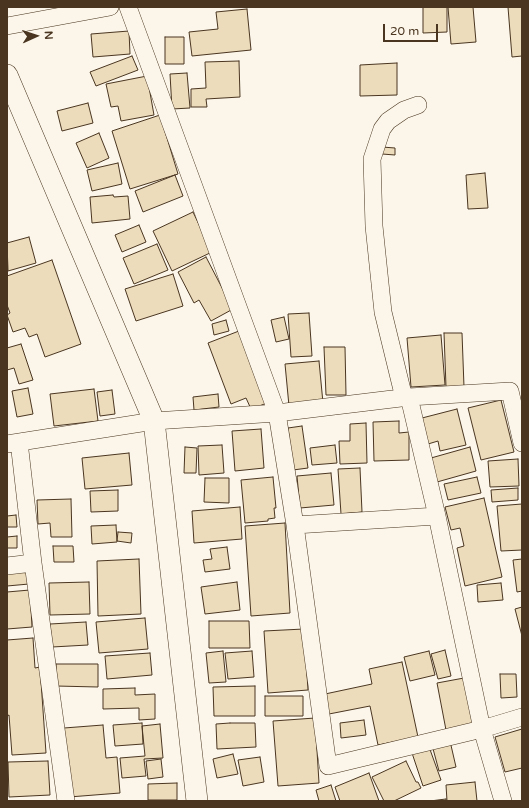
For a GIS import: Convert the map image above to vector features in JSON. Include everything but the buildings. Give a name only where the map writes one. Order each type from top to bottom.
[{"type":"street","points":[[7,26],[110,7]]},
{"type":"street","points":[[128,7],[277,413],[295,525],[328,766],[522,717]]},
{"type":"street","points":[[7,75],[154,420],[197,801]]},
{"type":"street","points":[[418,105],[404,110],[388,121],[382,129],[372,159],[374,226],[383,312],[437,516],[482,728],[503,801]]},
{"type":"street","points":[[66,801],[33,563],[13,443],[154,420],[277,413],[406,398],[510,391],[522,443]]},
{"type":"street","points":[[295,525],[437,516]]},
{"type":"street","points":[[7,566],[33,563]]}]
